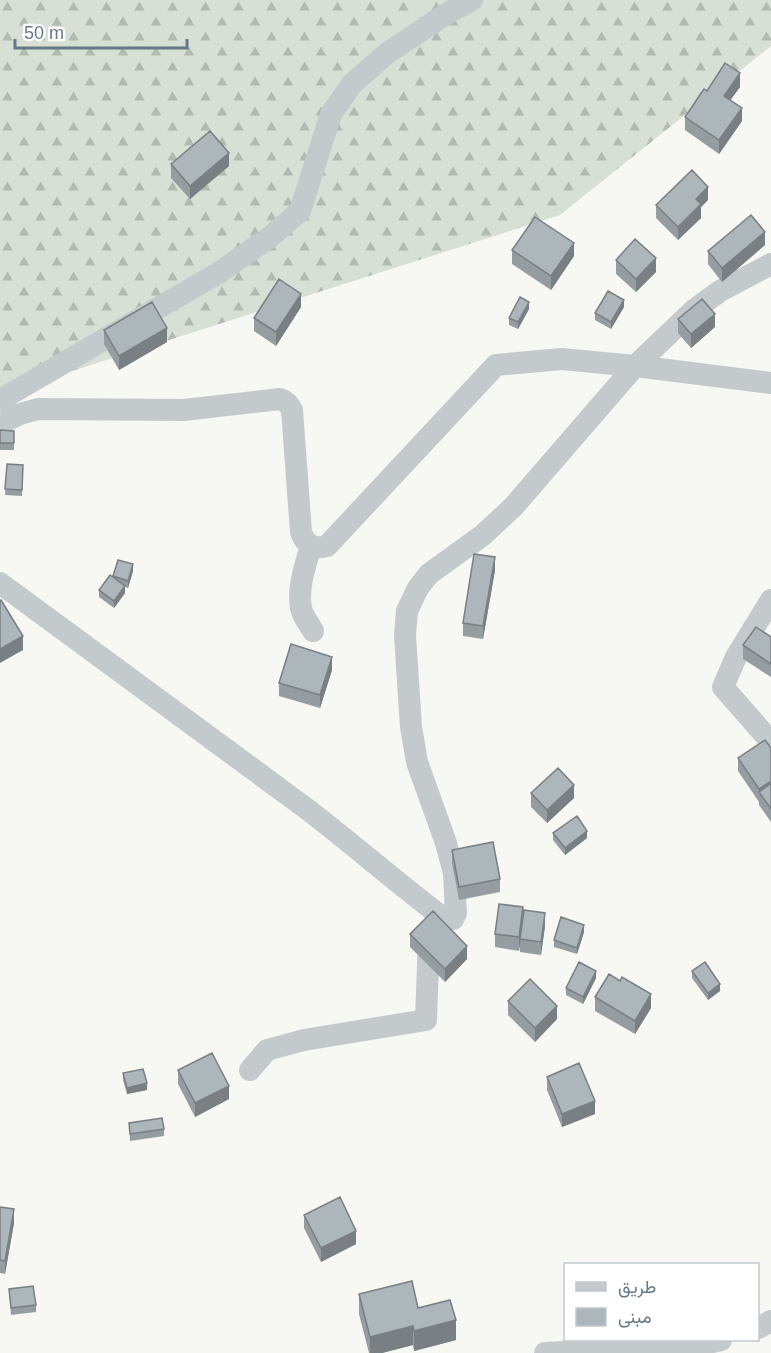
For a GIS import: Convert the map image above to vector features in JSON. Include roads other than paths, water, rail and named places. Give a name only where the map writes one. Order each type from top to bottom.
[{"type":"lane","points":[[0,400],[220,272],[270,237],[300,211],[331,114],[352,84],[386,54],[446,14],[472,0]]},
{"type":"lane","points":[[0,583],[307,809],[446,920],[453,919],[456,913],[454,873],[446,843],[417,762],[411,727],[405,635],[407,611],[418,588],[429,574],[483,535],[514,506],[635,366],[707,299],[771,264]]},
{"type":"lane","points":[[0,424],[20,414],[38,409],[184,410],[284,400],[292,410],[301,532],[303,538],[312,546],[321,548],[327,546],[496,365],[562,359],[771,383]]},
{"type":"lane","points":[[312,546],[303,572],[301,599],[302,613],[313,632]]},
{"type":"lane","points":[[771,600],[736,657],[723,687],[771,742]]},
{"type":"lane","points":[[250,1070],[267,1050],[304,1040],[426,1020],[430,908]]},
{"type":"lane","points":[[544,1353],[688,1348],[718,1341]]}]
